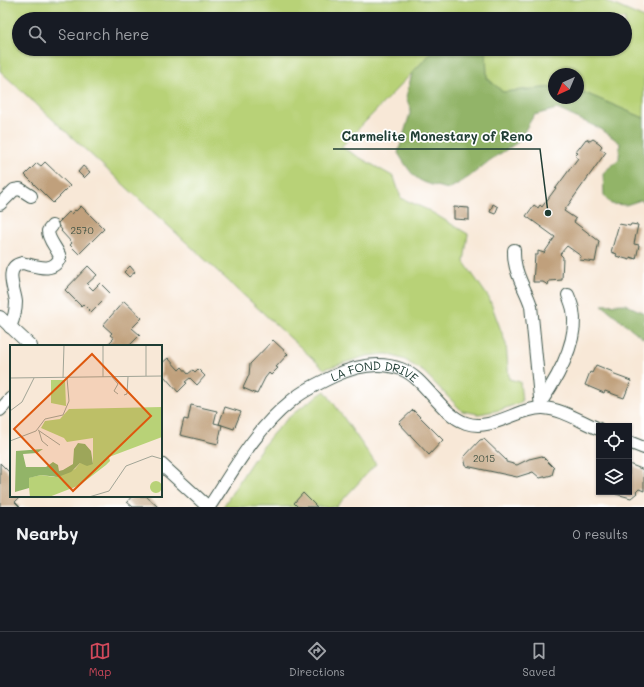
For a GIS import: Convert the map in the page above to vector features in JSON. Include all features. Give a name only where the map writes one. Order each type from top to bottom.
[{"type":"street","points":[[0,204],[14,190],[20,189],[31,196]]},
{"type":"street","points":[[10,326],[15,316],[16,303],[15,292],[11,279],[14,267],[18,264],[22,264],[48,268],[54,266],[58,262],[60,257],[48,236],[48,231],[52,226]]},
{"type":"street","points":[[514,250],[517,273],[531,306],[541,405]]},
{"type":"street","points":[[541,405],[556,379],[566,357],[571,339],[573,310],[568,295]]},
{"type":"street","points":[[0,317],[30,345]]},
{"type":"street","name":"LA FOND DRIVE","points":[[208,507],[249,445],[290,401],[318,384],[349,370],[375,365],[388,366],[403,370],[417,380],[452,415],[467,423],[482,424],[504,420],[541,405],[596,428]]},
{"type":"street","points":[[0,410],[10,399]]},
{"type":"street","points":[[632,443],[644,448]]},
{"type":"street","points":[[162,465],[208,507]]},
{"type":"green space","points":[[0,0],[603,0],[630,12],[12,12],[12,56],[428,56],[341,147],[394,177],[401,198],[428,210],[468,234],[464,262],[489,298],[506,344],[509,379],[520,382],[522,402],[500,410],[479,414],[462,411],[424,372],[405,360],[387,354],[367,356],[324,369],[0,71]]},
{"type":"green space","points":[[632,13],[644,18],[644,118],[584,93],[584,68],[548,68],[548,88],[503,92],[487,78],[486,56],[632,56]]},
{"type":"green space","points":[[428,56],[486,56],[487,78],[503,92],[548,88],[548,104],[584,104],[584,93],[644,118],[644,202],[641,200],[626,205],[611,204],[604,196],[603,173],[619,159],[620,143],[601,129],[557,109],[534,115],[518,142],[489,161],[469,177],[449,189],[423,182],[408,169],[398,153],[411,110],[406,97],[412,73]]},
{"type":"green space","points":[[625,304],[644,313],[644,339],[602,305]]},
{"type":"green space","points":[[325,391],[376,464],[336,507],[223,507],[255,457],[273,433],[305,404]]},
{"type":"building","points":[[586,139],[590,141],[593,139],[602,146],[600,149],[606,152],[564,211],[576,219],[574,222],[599,241],[595,262],[580,260],[581,256],[567,246],[560,254],[563,257],[562,280],[549,281],[548,285],[543,282],[533,282],[535,255],[538,255],[538,251],[544,253],[555,237],[526,216],[534,205],[538,208],[540,205],[542,207],[578,158],[575,156],[578,153],[576,152]]},
{"type":"building","points":[[45,162],[70,186],[53,203],[25,175],[37,163],[41,166]]},
{"type":"building","points":[[83,166],[90,172],[84,178],[78,172]]},
{"type":"building","points":[[493,204],[498,207],[495,214],[490,212]]},
{"type":"building","points":[[81,206],[104,229],[79,254],[70,245],[72,243],[57,224],[69,212],[71,214]]},
{"type":"building","points":[[454,207],[469,208],[469,220],[454,219]]},
{"type":"building","points":[[619,224],[630,226],[631,224],[638,225],[634,244],[639,245],[636,259],[630,257],[630,260],[616,256],[617,254],[611,252]]},
{"type":"building","points":[[88,266],[97,275],[87,284],[93,290],[100,283],[110,293],[91,312],[83,304],[81,306],[65,290]]},
{"type":"building","points":[[130,266],[135,272],[129,277],[124,272]]},
{"type":"building","points":[[124,301],[142,318],[132,328],[140,335],[130,345],[107,345],[114,338],[110,335],[112,333],[103,325]]},
{"type":"building","points":[[273,340],[288,354],[276,367],[278,368],[271,375],[269,373],[265,378],[257,394],[243,388],[249,375],[250,364]]},
{"type":"building","points":[[168,358],[179,370],[182,367],[188,374],[193,370],[195,372],[198,369],[205,376],[197,385],[190,378],[178,392],[164,376],[162,378],[162,363]]},
{"type":"building","points":[[596,365],[613,372],[612,374],[631,381],[624,398],[605,391],[604,393],[585,385],[590,372],[592,373]]},
{"type":"building","points":[[191,405],[217,411],[214,423],[222,425],[218,444],[180,435],[184,419],[188,420]]},
{"type":"building","points":[[225,407],[241,412],[234,429],[219,424]]},
{"type":"building","points":[[413,410],[443,440],[429,455],[399,423]]},
{"type":"building","points":[[484,439],[506,460],[506,462],[517,465],[529,459],[542,456],[554,468],[552,475],[540,478],[533,472],[517,477],[466,466],[464,457],[480,440]]},
{"type":"building","points":[[0,463],[10,473],[10,497],[20,497],[15,502],[20,507],[0,507]]},
{"type":"building","points":[[632,465],[644,470],[644,491],[639,489],[631,498],[620,495],[632,495]]},
{"type":"building","points":[[303,493],[317,507],[298,507],[294,503]]},
{"type":"building","points":[[131,497],[147,497],[158,507],[133,507],[127,502]]},
{"type":"place","name":"Carmelite Monestary of Reno","points":[[548,213]]}]
